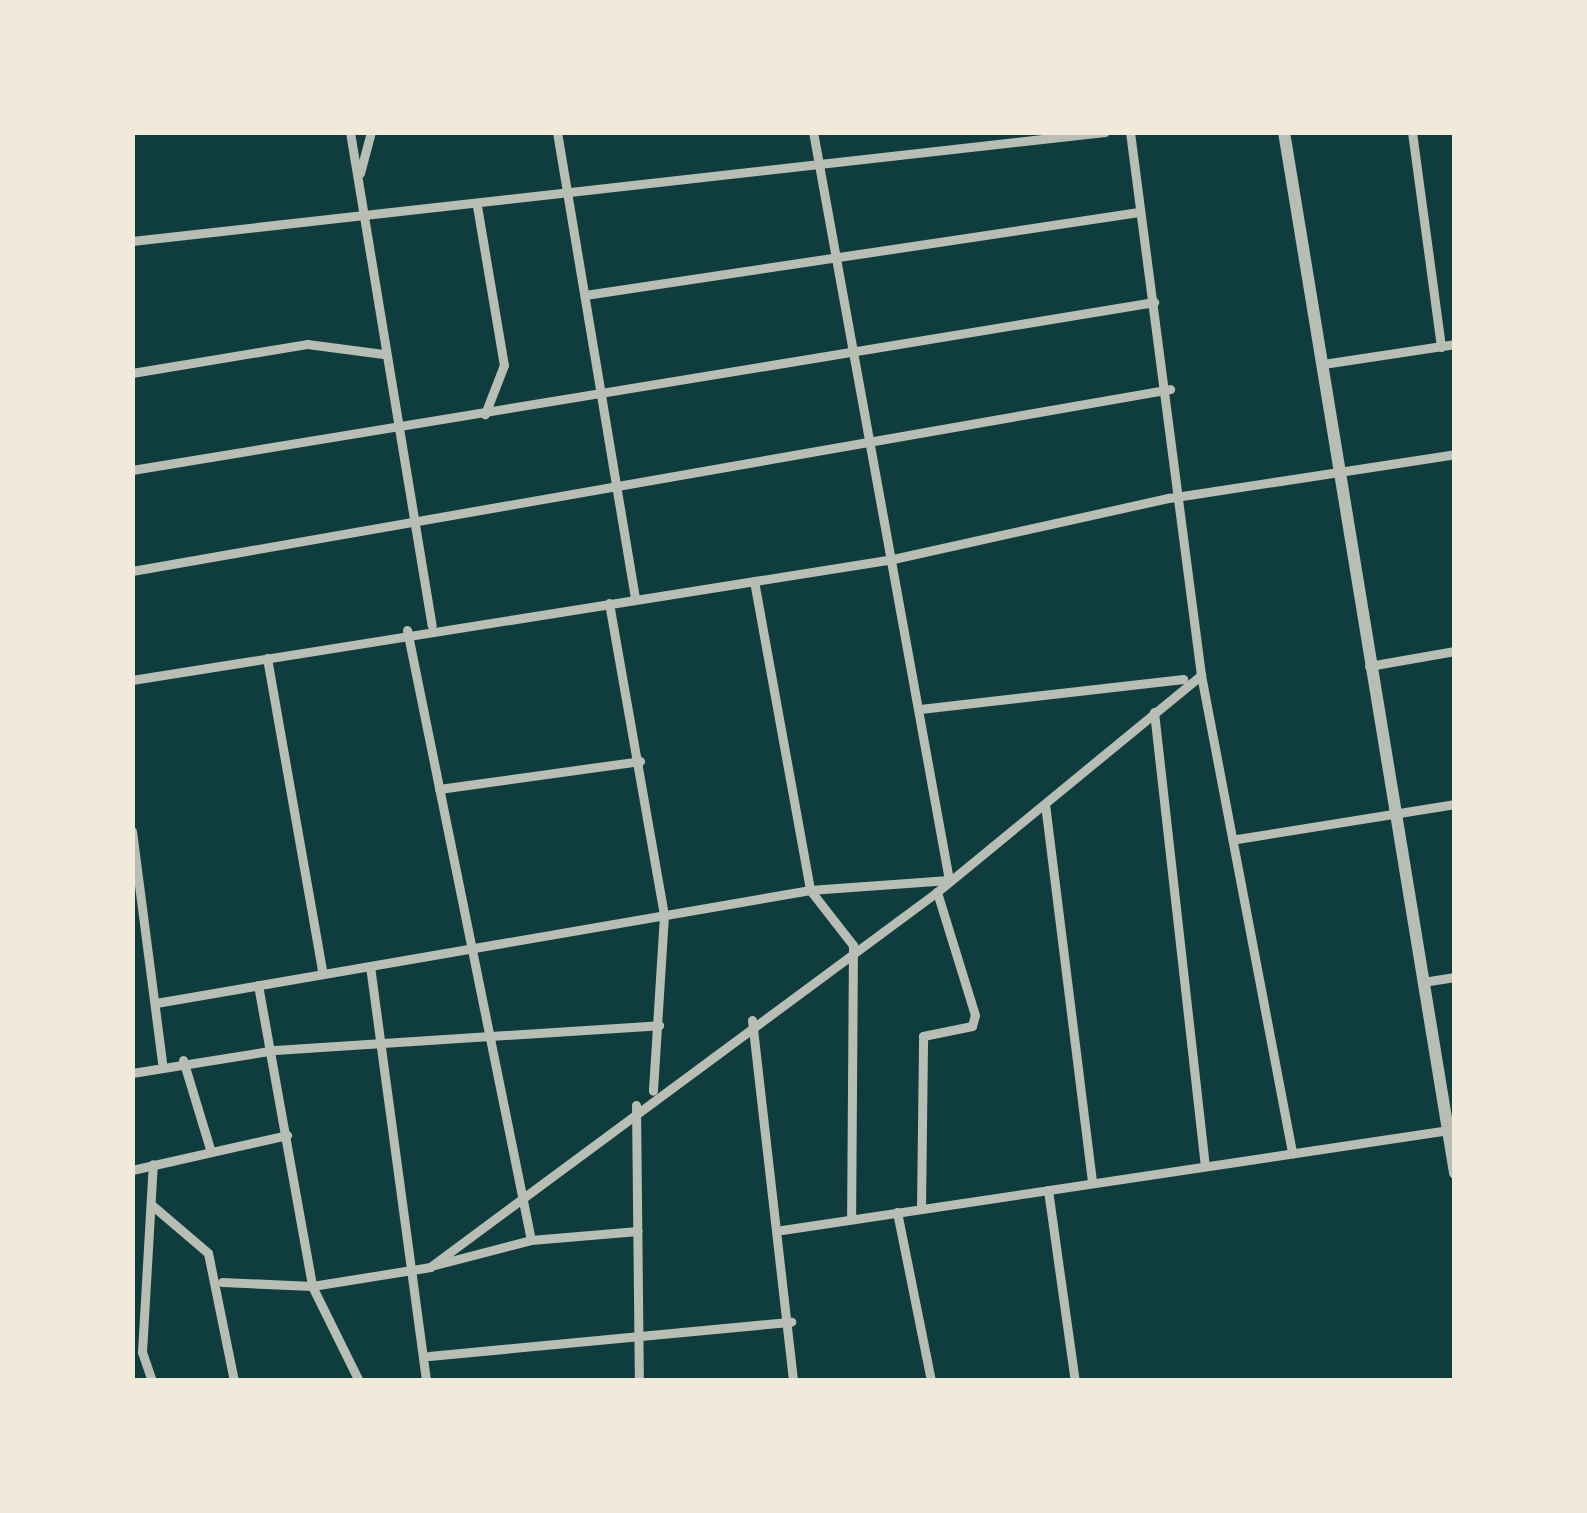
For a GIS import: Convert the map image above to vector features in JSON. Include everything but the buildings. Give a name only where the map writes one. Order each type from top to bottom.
[{"type":"street","points":[[350,132],[359,178],[360,219],[432,625]]},
{"type":"street","points":[[359,178],[370,132]]},
{"type":"street","points":[[557,132],[635,598]]},
{"type":"street","points":[[813,132],[949,880]]},
{"type":"street","points":[[132,241],[477,206],[1105,132]]},
{"type":"street","points":[[1130,132],[1185,495],[1202,675],[1237,839],[1292,1153]]},
{"type":"street","points":[[1284,132],[1393,814],[1452,1129],[1455,1173]]},
{"type":"street","points":[[1412,132],[1441,346]]},
{"type":"street","points":[[477,206],[504,365],[485,414]]},
{"type":"street","points":[[585,295],[1139,212]]},
{"type":"street","points":[[132,470],[1154,302]]},
{"type":"street","points":[[132,374],[308,344],[383,354]]},
{"type":"street","points":[[1323,364],[1455,344]]},
{"type":"street","points":[[132,571],[1170,389]]},
{"type":"street","points":[[132,680],[432,625],[893,559],[1185,495],[1338,467],[1455,454]]},
{"type":"street","points":[[754,581],[809,890],[853,945],[851,1220]]},
{"type":"street","points":[[609,603],[664,915],[653,1091]]},
{"type":"street","points":[[407,630],[518,1199],[531,1240]]},
{"type":"street","points":[[1369,666],[1455,651]]},
{"type":"street","points":[[267,658],[323,974]]},
{"type":"street","points":[[920,709],[1202,675]]},
{"type":"street","points":[[430,1267],[653,1091],[853,945],[937,892],[1154,712],[1184,679]]},
{"type":"street","points":[[1154,712],[1205,1166]]},
{"type":"street","points":[[439,790],[640,761]]},
{"type":"street","points":[[1045,804],[1093,1183]]},
{"type":"street","points":[[1237,839],[1455,804]]},
{"type":"street","points":[[132,831],[162,1062]]},
{"type":"street","points":[[156,1003],[809,890],[949,880]]},
{"type":"street","points":[[921,1209],[923,1036],[972,1026],[975,1016],[937,892]]},
{"type":"street","points":[[370,966],[412,1275],[429,1356],[426,1381]]},
{"type":"street","points":[[1423,982],[1455,977]]},
{"type":"street","points":[[258,986],[274,1050],[312,1286],[359,1381]]},
{"type":"street","points":[[752,1020],[782,1230],[793,1381]]},
{"type":"street","points":[[132,1073],[162,1062],[274,1050],[659,1025]]},
{"type":"street","points":[[184,1060],[211,1152]]},
{"type":"street","points":[[636,1105],[639,1381]]},
{"type":"street","points":[[782,1230],[1452,1129]]},
{"type":"street","points":[[132,1170],[287,1135]]},
{"type":"street","points":[[152,1381],[142,1352],[153,1164]]},
{"type":"street","points":[[1048,1190],[1075,1381]]},
{"type":"street","points":[[153,1206],[208,1253],[222,1282],[234,1381]]},
{"type":"street","points":[[897,1213],[931,1381]]},
{"type":"street","points":[[222,1282],[312,1286],[412,1275],[531,1240],[638,1231]]},
{"type":"street","points":[[429,1356],[791,1322]]}]
